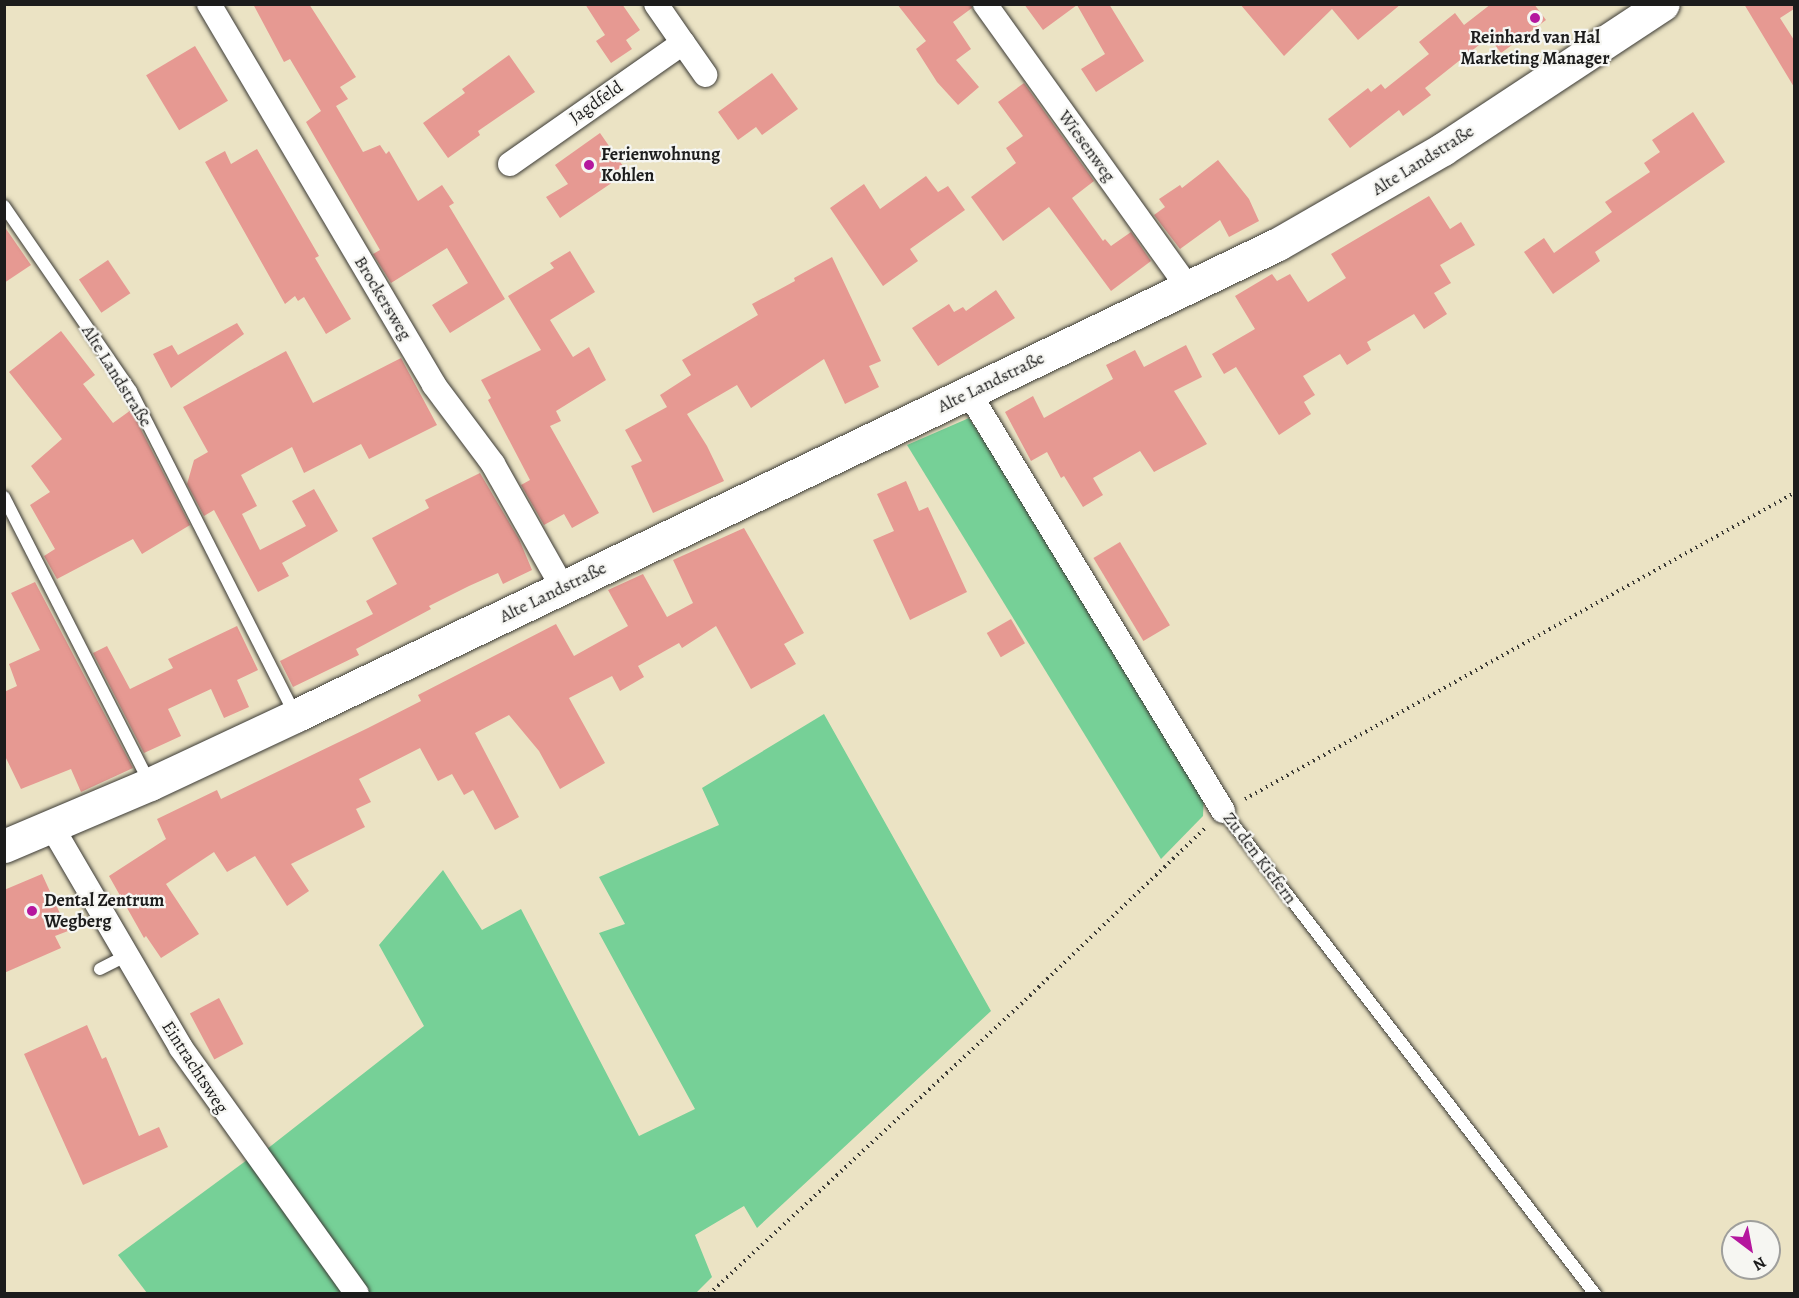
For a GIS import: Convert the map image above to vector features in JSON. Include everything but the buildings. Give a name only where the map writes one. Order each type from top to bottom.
[{"type":"main road","name":"Alte Landstraße","points":[[4,846],[150,784],[295,716],[1278,244],[1434,155],[1663,4]]},
{"type":"street","name":"Brockersweg","points":[[210,4],[434,386],[493,464],[563,588]]},
{"type":"street","points":[[656,4],[705,75]]},
{"type":"street","name":"Wiesenweg","points":[[985,4],[1188,288]]},
{"type":"street","name":"Jagdfeld","points":[[510,164],[683,43]]},
{"type":"street","name":"Zu den Kiefern","points":[[969,393],[1223,811]]},
{"type":"street","name":"Eintrachtsweg","points":[[52,827],[181,1048],[357,1293]]},
{"type":"lane","name":"Alte Landstraße","points":[[4,206],[130,391],[295,716]]},
{"type":"lane","points":[[4,497],[150,784]]},
{"type":"lane","name":"Zu den Kiefern","points":[[1223,811],[1595,1293]]},
{"type":"lane","points":[[100,969],[127,955]]},
{"type":"path","points":[[709,1293],[1021,1004],[1223,811],[1794,493]]},
{"type":"green space","points":[[969,418],[1058,554],[1204,796],[1203,816],[1161,859],[907,445]]},
{"type":"green space","points":[[824,714],[991,1011],[757,1228],[744,1206],[695,1235],[712,1277],[696,1293],[369,1293],[267,1149],[424,1026],[379,945],[443,870],[482,930],[521,909],[639,1136],[695,1109],[599,933],[625,924],[599,877],[719,825],[702,788]]},
{"type":"green space","points":[[247,1160],[346,1293],[147,1293],[118,1255]]},
{"type":"place","name":"Reinhard van Hal Marketing Manager","points":[[1535,18]]},
{"type":"place","name":"Ferienwohnung Kohlen","points":[[589,165]]},
{"type":"place","name":"Dental Zentrum Wegberg","points":[[32,911]]}]
